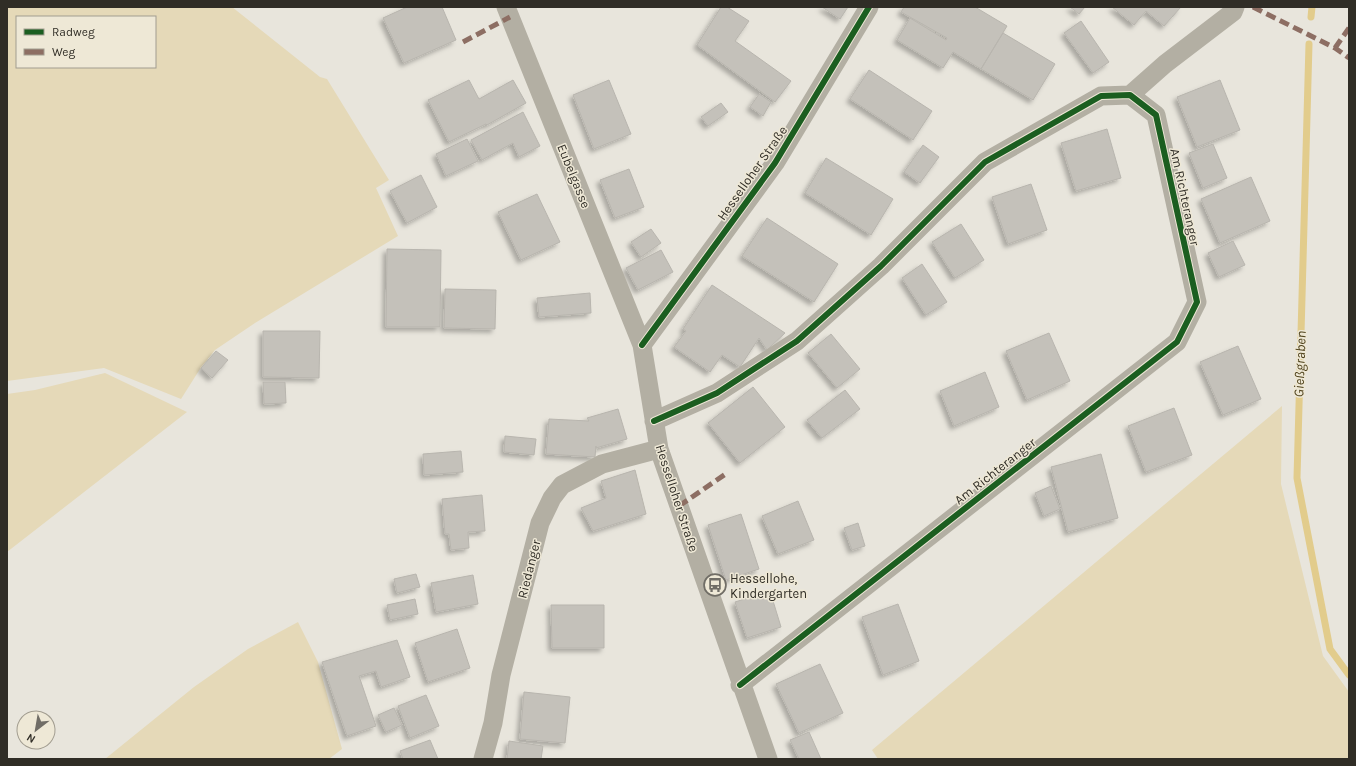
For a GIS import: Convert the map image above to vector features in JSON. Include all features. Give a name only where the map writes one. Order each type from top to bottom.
[{"type":"street","name":"Eubelgasse","points":[[506,7],[642,345]]},
{"type":"street","name":"Hesselloher Straße","points":[[768,759],[740,685],[659,448],[642,345],[775,163],[869,7]]},
{"type":"street","points":[[654,421],[717,392],[797,340],[881,266],[985,162],[1101,96],[1130,95],[1165,64],[1233,12],[1235,7]]},
{"type":"street","name":"Am Richteranger","points":[[740,685],[1177,342],[1197,302],[1156,115],[1130,95]]},
{"type":"street","name":"Riedanger","points":[[483,759],[493,723],[501,675],[540,523],[552,498],[562,485],[602,464],[659,448]]},
{"type":"shaded area","points":[[7,7],[232,7],[320,77],[327,79],[389,180],[376,188],[398,236],[255,323],[215,350],[200,369],[181,399],[104,368],[7,381]]},
{"type":"shaded area","points":[[105,373],[187,412],[7,552],[7,394],[35,390]]},
{"type":"shaded area","points":[[1282,406],[1281,484],[1323,656],[1349,692],[1349,759],[878,759],[872,750]]},
{"type":"shaded area","points":[[298,622],[318,662],[342,749],[329,759],[105,759],[194,687],[248,649]]},
{"type":"building","points":[[407,7],[442,7],[456,40],[404,63],[383,18]]},
{"type":"building","points":[[721,7],[727,7],[749,21],[735,41],[791,81],[775,102],[697,45]]},
{"type":"building","points":[[822,7],[848,7],[840,19]]},
{"type":"building","points":[[904,7],[975,7],[1007,26],[981,69],[953,52],[943,68],[897,40],[910,18],[946,40],[947,38],[901,12]]},
{"type":"building","points":[[1070,7],[1085,7],[1079,14]]},
{"type":"building","points":[[1112,7],[1181,7],[1164,26],[1146,11],[1134,25]]},
{"type":"building","points":[[1081,21],[1109,62],[1093,73],[1064,33]]},
{"type":"building","points":[[1003,33],[1055,64],[1033,100],[981,69]]},
{"type":"building","points":[[869,70],[932,111],[913,140],[850,99]]},
{"type":"building","points":[[469,80],[479,99],[513,80],[526,103],[487,125],[486,124],[449,142],[428,100]]},
{"type":"building","points":[[609,80],[631,134],[594,149],[573,95]]},
{"type":"building","points":[[1220,80],[1240,130],[1197,147],[1177,97]]},
{"type":"building","points":[[759,94],[771,102],[763,116],[750,107]]},
{"type":"building","points":[[721,103],[728,112],[708,126],[701,117]]},
{"type":"building","points":[[523,112],[540,146],[519,157],[513,143],[482,160],[471,140]]},
{"type":"building","points":[[1107,129],[1121,178],[1076,191],[1061,143]]},
{"type":"building","points":[[467,139],[478,161],[446,176],[436,154]]},
{"type":"building","points":[[1213,144],[1227,178],[1203,188],[1189,153]]},
{"type":"building","points":[[923,145],[939,157],[920,183],[904,172]]},
{"type":"building","points":[[826,158],[893,199],[871,235],[805,193]]},
{"type":"building","points":[[629,169],[644,207],[615,218],[600,180]]},
{"type":"building","points":[[421,175],[437,207],[407,223],[390,191]]},
{"type":"building","points":[[1251,177],[1270,221],[1220,243],[1201,199]]},
{"type":"building","points":[[1031,184],[1047,230],[1008,244],[992,197]]},
{"type":"building","points":[[537,194],[560,242],[521,260],[498,212]]},
{"type":"building","points":[[767,218],[838,264],[814,302],[742,256]]},
{"type":"building","points":[[961,224],[984,260],[955,278],[932,242]]},
{"type":"building","points":[[651,229],[661,243],[641,257],[631,242]]},
{"type":"building","points":[[1233,241],[1245,265],[1219,277],[1208,253]]},
{"type":"building","points":[[387,249],[441,250],[440,327],[386,327]]},
{"type":"building","points":[[661,250],[673,272],[638,290],[626,268]]},
{"type":"building","points":[[922,264],[947,302],[926,315],[902,278]]},
{"type":"building","points":[[712,285],[785,333],[767,350],[759,338],[740,367],[722,355],[710,372],[674,347],[686,331],[683,329]]},
{"type":"building","points":[[445,289],[496,290],[495,329],[444,328]]},
{"type":"building","points":[[590,293],[591,313],[539,317],[537,298]]},
{"type":"building","points":[[263,331],[320,331],[319,378],[263,377]]},
{"type":"building","points":[[1049,333],[1070,381],[1027,400],[1006,351]]},
{"type":"building","points":[[831,334],[860,369],[837,388],[808,353]]},
{"type":"building","points":[[1238,346],[1261,399],[1223,415],[1200,362]]},
{"type":"building","points":[[216,351],[228,360],[212,378],[201,368]]},
{"type":"building","points":[[985,372],[999,407],[954,426],[940,391]]},
{"type":"building","points":[[263,382],[285,382],[286,403],[264,404]]},
{"type":"building","points":[[753,387],[785,427],[740,463],[708,423]]},
{"type":"building","points":[[845,390],[860,409],[822,438],[807,420]]},
{"type":"building","points":[[1174,408],[1192,455],[1146,472],[1128,426]]},
{"type":"building","points":[[618,409],[627,439],[596,448],[596,446],[595,457],[546,454],[549,419],[589,421],[587,418]]},
{"type":"building","points":[[505,436],[536,439],[534,455],[504,452]]},
{"type":"building","points":[[461,451],[463,472],[424,475],[423,454]]},
{"type":"building","points":[[1101,454],[1118,518],[1068,532],[1051,467]]},
{"type":"building","points":[[635,470],[646,514],[593,531],[581,508],[606,498],[601,481]]},
{"type":"building","points":[[1051,486],[1060,509],[1044,516],[1035,493]]},
{"type":"building","points":[[482,495],[485,531],[468,532],[469,548],[451,550],[449,534],[445,534],[442,499]]},
{"type":"building","points":[[798,501],[814,540],[778,554],[762,516]]},
{"type":"building","points":[[741,514],[759,569],[726,580],[708,525]]},
{"type":"building","points":[[858,523],[865,546],[852,550],[844,528]]},
{"type":"building","points":[[416,574],[420,587],[397,593],[394,579]]},
{"type":"building","points":[[473,575],[478,604],[436,612],[431,583]]},
{"type":"building","points":[[770,591],[781,627],[747,638],[735,602]]},
{"type":"building","points":[[415,599],[418,614],[390,620],[387,605]]},
{"type":"building","points":[[898,604],[919,661],[883,675],[862,617]]},
{"type":"building","points":[[551,605],[604,605],[604,648],[552,648]]},
{"type":"building","points":[[457,629],[470,668],[428,682],[415,643]]},
{"type":"building","points":[[397,640],[410,677],[381,687],[376,671],[359,676],[376,726],[347,736],[322,662]]},
{"type":"building","points":[[820,664],[843,713],[799,733],[776,684]]},
{"type":"building","points":[[524,692],[570,697],[565,743],[520,739]]},
{"type":"building","points":[[426,695],[439,726],[410,738],[398,706]]},
{"type":"building","points":[[394,708],[402,725],[386,732],[378,715]]},
{"type":"building","points":[[809,732],[821,759],[799,759],[790,740]]},
{"type":"building","points":[[430,740],[438,759],[403,759],[400,751]]},
{"type":"building","points":[[509,741],[543,746],[541,759],[507,759]]},
{"type":"waterway","name":"Gießgraben","points":[[1311,17],[1312,7]]},
{"type":"waterway","name":"Gießgraben","points":[[1309,44],[1297,478],[1330,649],[1349,675]]},
{"type":"marked path","points":[[1253,7],[1335,48],[1349,58]]},
{"type":"marked path","points":[[463,42],[510,17]]},
{"type":"marked path","points":[[1335,48],[1349,28]]},
{"type":"marked path","points":[[679,506],[727,473]]},
{"type":"cycle path","points":[[642,345],[775,163],[869,7]]},
{"type":"cycle path","points":[[654,421],[717,393],[797,341],[881,266],[985,162],[1101,96],[1130,95],[1156,115],[1197,302],[1177,342],[740,685]]},
{"type":"place","name":"Hessellohe, Kindergarten","points":[[715,585]]}]
